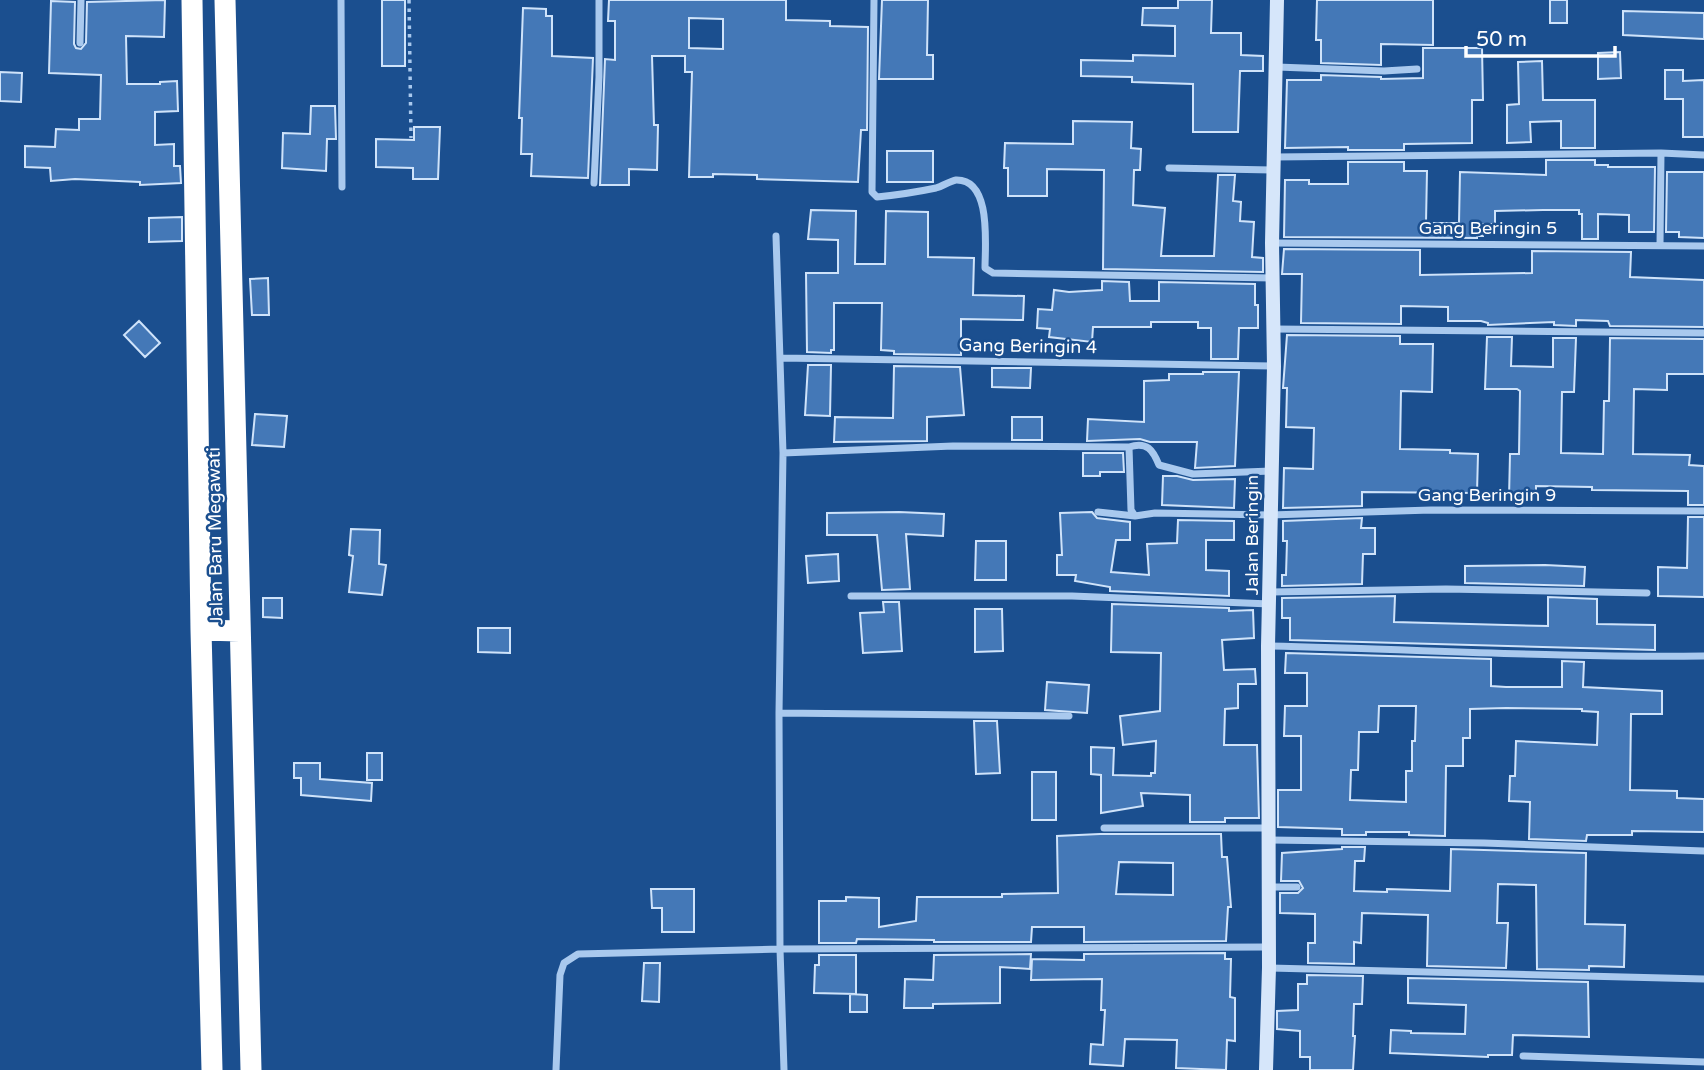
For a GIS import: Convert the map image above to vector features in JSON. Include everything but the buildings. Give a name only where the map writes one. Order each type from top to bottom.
[{"type":"highway","name":"Jalan Baru Megawati","points":[[192,0],[201,630],[212,1070]]},
{"type":"highway","name":"Jalan Baru Megawati","points":[[225,0],[250,1070]]},
{"type":"highway","points":[[201,630],[240,631]]},
{"type":"highway","points":[[204,708],[242,706]]},
{"type":"street","points":[[80,43],[81,0]]},
{"type":"street","points":[[341,0],[342,187]]},
{"type":"street","points":[[594,183],[599,77],[598,0]]},
{"type":"street","points":[[874,0],[872,192],[877,197],[939,187],[956,180],[972,184],[981,197],[984,210],[985,268],[993,274],[1272,278]]},
{"type":"street","name":"Jalan Beringin","points":[[1266,1070],[1269,968],[1268,646],[1274,366],[1272,243],[1278,67],[1277,0]]},
{"type":"street","points":[[1278,67],[1384,71],[1417,69]]},
{"type":"street","points":[[1660,245],[1661,153]]},
{"type":"street","points":[[1169,168],[1661,153],[1704,155]]},
{"type":"street","points":[[776,236],[783,453],[779,713],[780,949],[785,1070]]},
{"type":"street","name":"Gang Beringin 5","points":[[1272,243],[1704,246]]},
{"type":"street","points":[[1273,329],[1704,333]]},
{"type":"street","name":"Gang Beringin 4","points":[[781,358],[1274,366]]},
{"type":"street","points":[[783,453],[953,446],[1136,445],[1147,446],[1153,450],[1159,465],[1184,473],[1271,471]]},
{"type":"street","points":[[1129,447],[1131,510],[1135,516]]},
{"type":"street","name":"Gang Beringin 9","points":[[1098,512],[1135,516],[1155,513],[1270,515],[1431,510],[1704,511]]},
{"type":"street","points":[[851,596],[1271,598],[1446,589],[1647,593]]},
{"type":"street","points":[[1268,646],[1610,657],[1704,656]]},
{"type":"street","points":[[779,713],[1069,716]]},
{"type":"street","points":[[1104,828],[1704,851]]},
{"type":"street","points":[[1268,887],[1297,887]]},
{"type":"street","points":[[556,1070],[561,975],[564,963],[578,954],[780,949],[1267,947]]},
{"type":"street","points":[[1269,968],[1704,979]]},
{"type":"street","points":[[1523,1056],[1704,1062]]},
{"type":"path","points":[[409,0],[411,138]]}]
